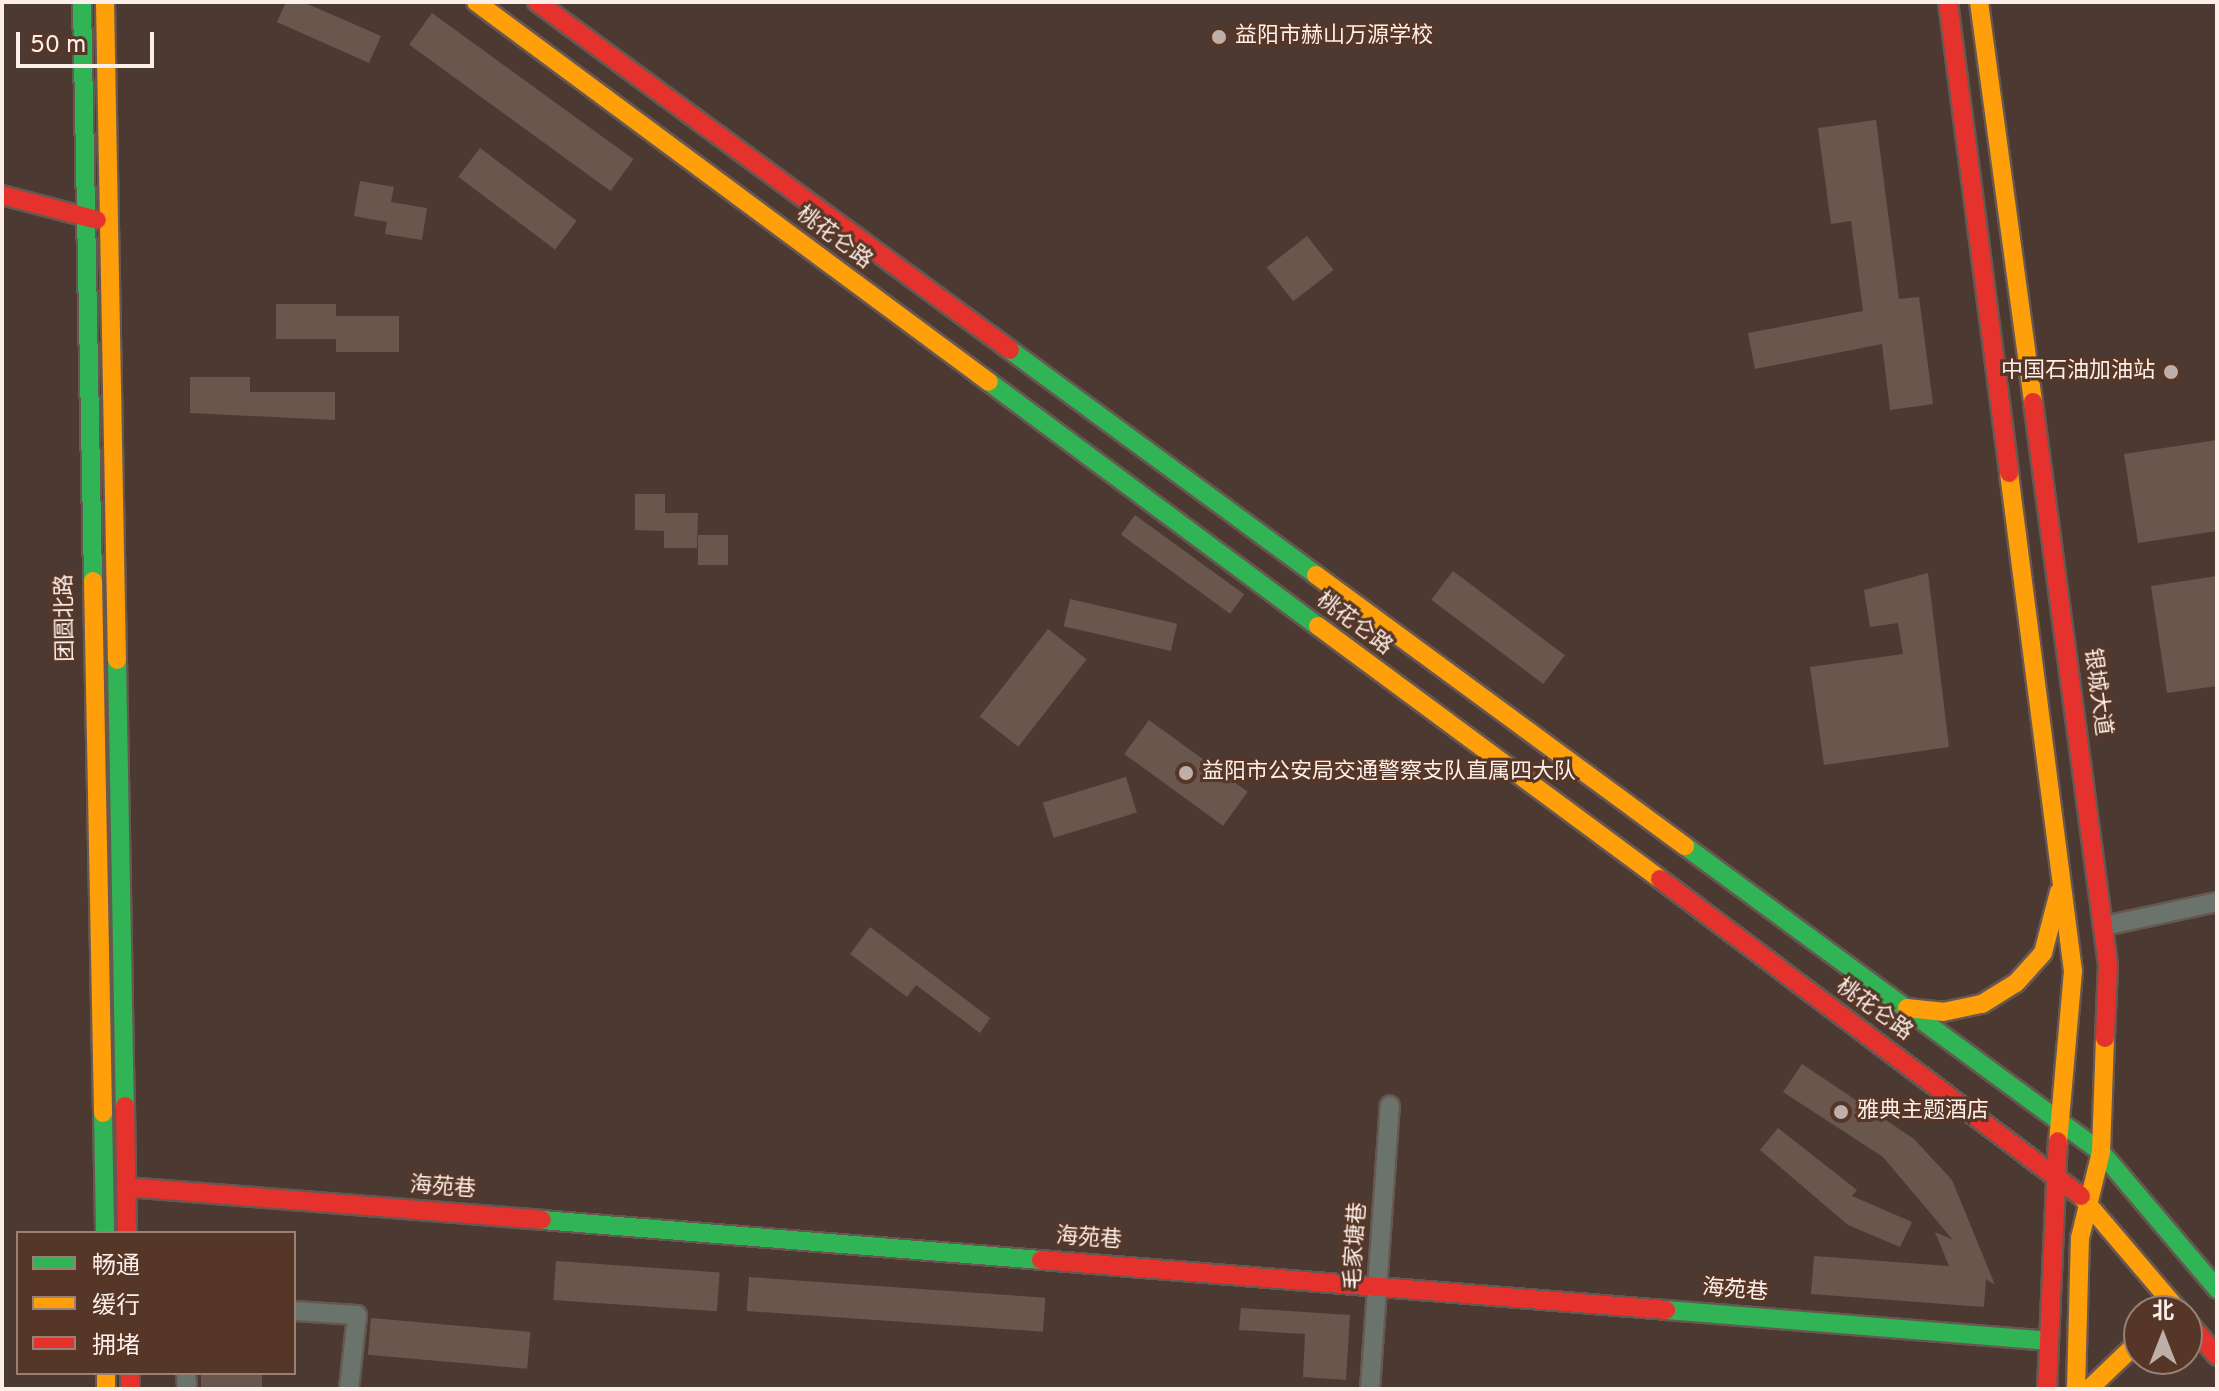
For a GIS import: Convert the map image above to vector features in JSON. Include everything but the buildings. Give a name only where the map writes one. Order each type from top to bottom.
[{"type":"main road","name":"团圆北路","points":[[82,2],[82,217],[105,1231]]},
{"type":"main road","points":[[105,2],[127,1231]]},
{"type":"main road","name":"桃花仑路","points":[[476,2],[2058,1174],[2088,1204],[2165,1295]]},
{"type":"main road","name":"桃花仑路","points":[[537,2],[2101,1152],[2217,1289]]},
{"type":"main road","points":[[1948,2],[2073,971],[2047,1389]]},
{"type":"main road","name":"银城大道","points":[[1979,2],[2104,926],[2101,1152],[2080,1238],[2076,1389]]},
{"type":"main road","points":[[2,195],[108,222]]},
{"type":"main road","points":[[1903,1007],[1943,1012],[1982,1004],[2016,983],[2043,953],[2057,916],[2060,876]]},
{"type":"main road","name":"海苑巷","points":[[126,1187],[2048,1341]]},
{"type":"main road","points":[[2203,1341],[2217,1356]]},
{"type":"main road","points":[[2089,1389],[2123,1356]]},
{"type":"street","points":[[2104,926],[2217,902]]},
{"type":"street","name":"毛家塘巷","points":[[1370,1389],[1390,1106]]},
{"type":"street","points":[[296,1311],[357,1315],[349,1389]]},
{"type":"traffic: fast","points":[[82,2],[93,581]]},
{"type":"traffic: fast","points":[[1010,350],[1316,575]]},
{"type":"traffic: fast","points":[[989,382],[1318,626]]},
{"type":"traffic: fast","points":[[117,660],[125,1106]]},
{"type":"traffic: fast","points":[[1685,846],[2101,1152],[2217,1289]]},
{"type":"traffic: fast","points":[[103,1113],[105,1231]]},
{"type":"traffic: fast","points":[[542,1220],[1041,1260]]},
{"type":"traffic: fast","points":[[1666,1310],[2048,1341]]},
{"type":"traffic: slow","points":[[105,2],[117,660]]},
{"type":"traffic: slow","points":[[476,2],[989,382]]},
{"type":"traffic: slow","points":[[1979,2],[2033,402]]},
{"type":"traffic: slow","points":[[2009,473],[2073,971],[2058,1141]]},
{"type":"traffic: slow","points":[[1316,575],[1685,846]]},
{"type":"traffic: slow","points":[[93,581],[103,1113]]},
{"type":"traffic: slow","points":[[1318,626],[1660,879]]},
{"type":"traffic: slow","points":[[1907,1008],[1943,1012],[1982,1004],[2016,983],[2043,953],[2059,892]]},
{"type":"traffic: slow","points":[[2076,1389],[2080,1238],[2101,1152],[2105,1038]]},
{"type":"traffic: slow","points":[[2081,1196],[2165,1295]]},
{"type":"traffic: slow","points":[[2089,1389],[2123,1356]]},
{"type":"traffic: slow","points":[[106,1375],[106,1389]]},
{"type":"traffic: jam","points":[[537,2],[1010,350]]},
{"type":"traffic: jam","points":[[1948,2],[2009,473]]},
{"type":"traffic: jam","points":[[2,195],[97,220]]},
{"type":"traffic: jam","points":[[2033,402],[2108,965],[2105,1038]]},
{"type":"traffic: jam","points":[[1660,879],[2081,1196]]},
{"type":"traffic: jam","points":[[125,1106],[127,1231]]},
{"type":"traffic: jam","points":[[2047,1389],[2058,1141]]},
{"type":"traffic: jam","points":[[126,1187],[542,1220]]},
{"type":"traffic: jam","points":[[1041,1260],[1666,1310]]},
{"type":"traffic: jam","points":[[2203,1340],[2217,1356]]},
{"type":"traffic: jam","points":[[130,1375],[130,1389]]},
{"type":"place","name":"益阳市赫山万源学校","points":[[1219,37]]},
{"type":"place","name":"中国石油加油站","points":[[2171,372]]},
{"type":"place","name":"益阳市公安局交通警察支队直属四大队","points":[[1186,773]]},
{"type":"place","name":"雅典主题酒店","points":[[1841,1112]]}]
